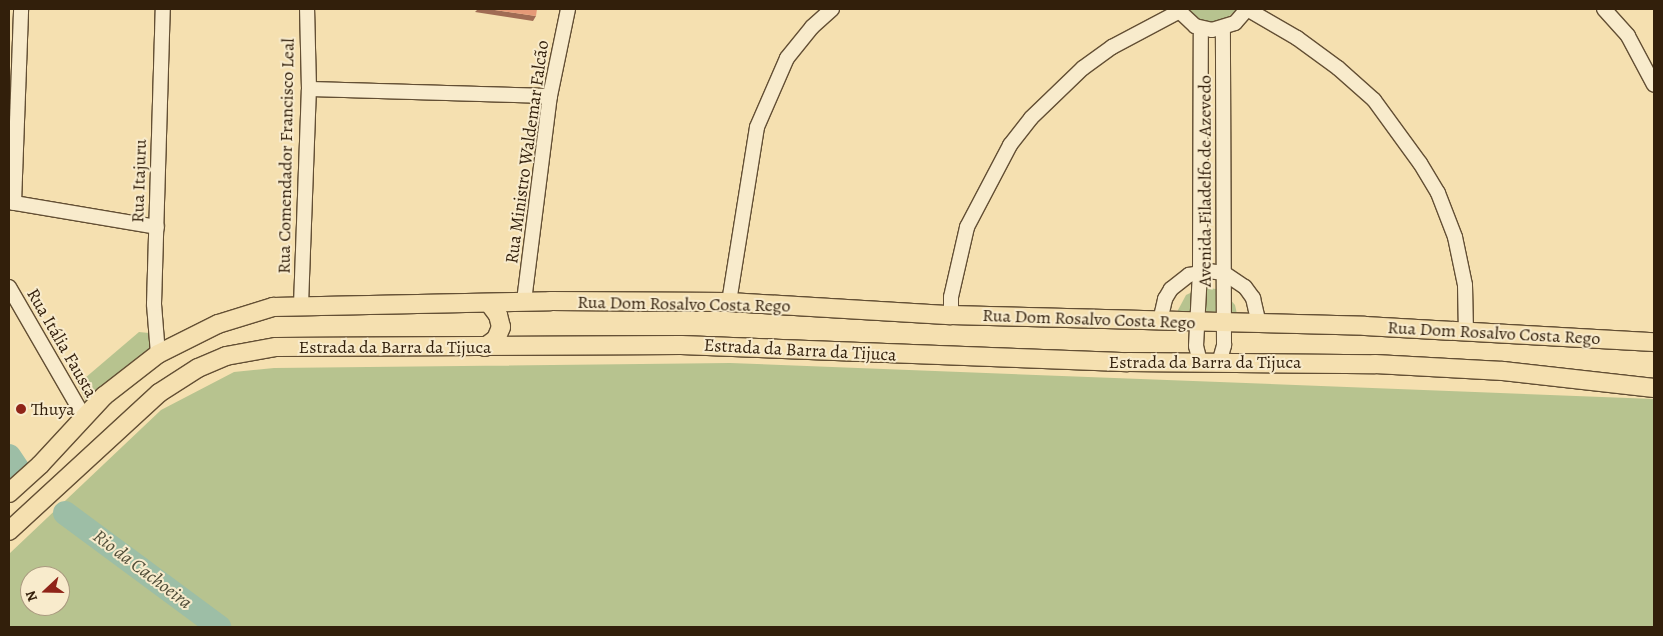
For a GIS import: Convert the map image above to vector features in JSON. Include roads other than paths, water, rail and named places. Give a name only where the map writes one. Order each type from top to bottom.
[{"type":"main road","name":"Rua Dom Rosalvo Costa Rego","points":[[524,301],[729,302],[951,314],[1466,331],[1654,342]]},
{"type":"main road","points":[[9,493],[40,465],[104,396],[158,354],[244,314],[302,305],[387,306],[524,301]]},
{"type":"main road","points":[[485,347],[496,339],[502,327],[498,315],[489,303]]},
{"type":"main road","name":"Estrada da Barra da Tijuca","points":[[9,531],[159,393],[198,368],[226,356],[276,347],[682,345],[947,357],[1219,363],[1375,364],[1493,371],[1654,388]]},
{"type":"street","points":[[21,9],[11,203],[157,228]]},
{"type":"street","name":"Rua Itajuru","points":[[158,354],[154,304],[163,9]]},
{"type":"street","name":"Rua Comendador Francisco Leal","points":[[302,305],[309,89],[307,9]]},
{"type":"street","name":"Rua Ministro Waldemar Falcão","points":[[524,301],[550,96],[568,9]]},
{"type":"street","points":[[729,302],[757,127],[787,58],[812,27],[832,9]]},
{"type":"street","points":[[951,314],[951,297],[967,227],[1010,145],[1030,118],[1083,68],[1112,47],[1178,10],[1201,28],[1223,28],[1235,22],[1247,9],[1297,38],[1338,68],[1374,100],[1420,163],[1438,193],[1455,237],[1465,285],[1466,331]]},
{"type":"street","points":[[1604,9],[1628,36],[1654,85]]},
{"type":"street","name":"Avenida Filadelfo de Azevedo","points":[[1200,362],[1196,346],[1200,272],[1201,28]]},
{"type":"street","name":"Avenida Filadelfo de Azevedo","points":[[1219,363],[1224,350],[1223,28]]},
{"type":"street","points":[[309,89],[550,96]]},
{"type":"street","points":[[1160,321],[1171,289],[1189,275],[1200,272],[1224,273],[1245,287],[1253,298],[1259,324]]},
{"type":"street","name":"Rua Itália Fausta","points":[[9,287],[84,417]]},
{"type":"waterway","name":"Rio da Cachoeira","points":[[9,456],[19,471]]},
{"type":"waterway","name":"Rio da Cachoeira","points":[[65,513],[219,627]]},
{"type":"place","name":"Thuya","points":[[21,409]]}]
